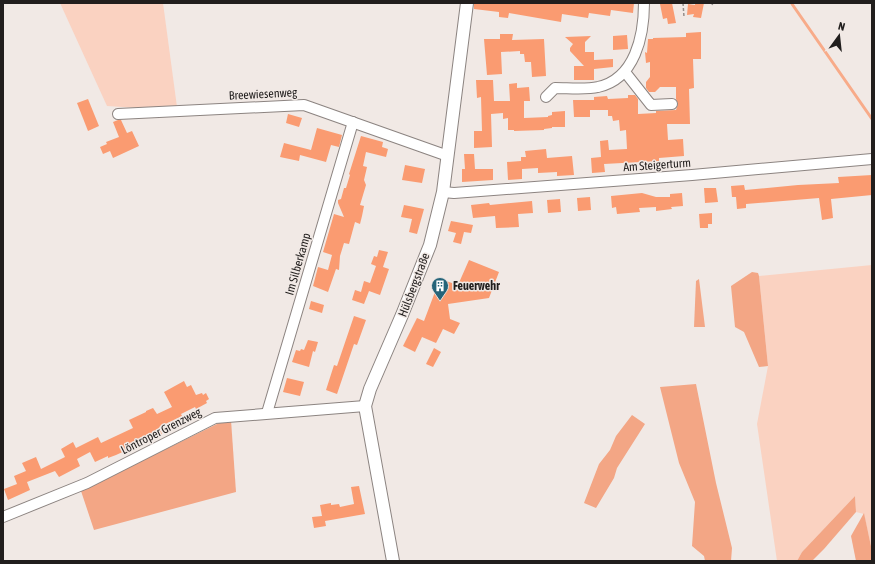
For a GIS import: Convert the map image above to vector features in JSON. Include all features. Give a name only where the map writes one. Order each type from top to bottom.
[{"type":"street","name":"Hülsbergstraße","points":[[392,561],[365,406],[370,389],[430,245],[443,192],[467,3]]},
{"type":"street","points":[[546,97],[555,88],[597,88],[614,82],[625,72],[636,54],[641,36],[644,3]]},
{"type":"street","points":[[625,72],[651,105],[672,104]]},
{"type":"street","name":"Breewiesenweg","points":[[118,114],[304,105],[448,156]]},
{"type":"street","name":"Im Silberkamp","points":[[267,413],[353,122]]},
{"type":"street","name":"Am Steigerturm","points":[[443,192],[454,193],[685,176],[872,159]]},
{"type":"street","name":"Löntroper Grenzweg","points":[[3,517],[87,483],[215,418],[365,406]]},
{"type":"path","points":[[683,3],[684,17]]},
{"type":"shaded area","points":[[60,3],[163,3],[177,107],[153,109],[107,106]]},
{"type":"shaded area","points":[[872,265],[872,551],[864,514],[856,512],[855,496],[802,552],[797,561],[777,561],[757,424],[768,366],[759,276]]},
{"type":"shaded area","points":[[752,272],[758,273],[759,276],[768,366],[759,367],[744,332],[735,327],[731,286]]},
{"type":"shaded area","points":[[699,279],[705,327],[694,327],[696,281]]},
{"type":"shaded area","points":[[696,384],[716,483],[732,548],[731,561],[705,561],[704,556],[692,546],[695,502],[679,463],[660,387]]},
{"type":"shaded area","points":[[632,415],[645,424],[617,468],[614,478],[596,508],[584,503],[599,464],[610,450],[616,436]]},
{"type":"shaded area","points":[[231,420],[236,492],[94,530],[81,491],[219,423]]},
{"type":"shaded area","points":[[855,496],[856,512],[824,549],[812,561],[797,561],[802,552]]},
{"type":"shaded area","points":[[864,513],[872,551],[872,561],[856,561],[851,536]]},
{"type":"building","points":[[474,3],[634,3],[633,13],[611,10],[610,16],[589,13],[588,18],[562,14],[561,22],[509,13],[508,18],[499,17],[499,12],[474,9]]},
{"type":"building","points":[[672,3],[676,23],[668,24],[667,18],[663,19],[660,4]]},
{"type":"building","points":[[695,3],[704,3],[701,18],[693,17],[694,14],[687,15],[688,4],[695,5]]},
{"type":"building","points":[[701,32],[701,59],[693,59],[694,88],[689,89],[690,124],[667,124],[668,140],[683,139],[684,156],[659,158],[659,161],[604,164],[605,172],[592,173],[591,158],[601,157],[600,141],[608,140],[609,150],[627,149],[626,130],[620,131],[619,120],[613,121],[612,116],[608,116],[608,110],[590,110],[590,117],[574,117],[573,100],[594,100],[594,97],[607,96],[608,99],[628,98],[628,95],[635,95],[638,99],[638,114],[676,110],[678,104],[676,99],[676,87],[660,87],[655,92],[649,92],[646,88],[646,82],[650,77],[650,62],[646,63],[645,52],[647,53],[648,39],[686,37],[686,33]]},
{"type":"building","points":[[500,34],[513,34],[512,40],[544,39],[546,76],[532,77],[531,62],[525,62],[524,54],[520,54],[520,51],[501,52],[502,74],[487,75],[484,39],[500,39]]},
{"type":"building","points":[[627,35],[628,49],[613,50],[613,36]]},
{"type":"building","points":[[591,36],[585,42],[585,52],[594,52],[594,60],[613,59],[613,67],[594,69],[594,80],[574,80],[574,66],[584,66],[570,51],[573,44],[565,37]]},
{"type":"building","points":[[476,80],[493,80],[494,101],[510,101],[509,84],[517,83],[517,88],[529,87],[530,101],[524,101],[524,118],[548,117],[552,115],[552,112],[565,111],[565,127],[552,127],[544,130],[508,130],[508,118],[503,119],[503,113],[491,114],[492,147],[474,148],[474,131],[482,131],[481,97],[477,98]]},
{"type":"building","points":[[88,99],[99,126],[88,131],[77,103]]},
{"type":"building","points":[[288,114],[302,118],[299,127],[286,123]]},
{"type":"building","points":[[121,120],[127,133],[132,131],[139,146],[113,158],[110,151],[103,154],[100,147],[107,144],[106,142],[119,137],[113,122]]},
{"type":"building","points":[[317,128],[342,135],[339,147],[331,145],[326,162],[300,155],[299,161],[280,157],[284,143],[311,150]]},
{"type":"building","points":[[361,136],[383,142],[382,147],[388,149],[386,157],[366,152],[363,166],[367,167],[364,180],[366,185],[360,205],[364,206],[360,224],[355,222],[349,244],[344,243],[340,256],[339,270],[336,269],[328,292],[313,286],[318,267],[328,270],[332,255],[323,252],[334,214],[344,217],[338,200],[341,199],[344,188],[346,188]]},
{"type":"building","points":[[546,149],[547,158],[572,156],[574,175],[557,176],[557,172],[538,173],[538,168],[522,169],[522,179],[508,180],[507,162],[521,161],[521,157],[526,157],[525,151]]},
{"type":"building","points":[[464,154],[474,154],[475,169],[493,169],[493,180],[462,182],[462,169],[465,169]]},
{"type":"building","points":[[405,165],[425,169],[422,183],[402,180]]},
{"type":"building","points":[[872,175],[872,195],[831,199],[833,218],[822,220],[819,198],[746,204],[746,208],[737,209],[736,197],[732,197],[731,186],[744,185],[745,190],[839,183],[838,177]]},
{"type":"building","points":[[704,188],[716,188],[718,202],[705,203]]},
{"type":"building","points":[[642,193],[656,197],[670,197],[670,194],[682,193],[683,206],[671,207],[672,209],[656,211],[656,207],[639,208],[640,212],[617,214],[616,207],[612,208],[611,196]]},
{"type":"building","points":[[590,197],[591,210],[578,211],[577,198]]},
{"type":"building","points":[[560,199],[561,212],[548,213],[547,200]]},
{"type":"building","points":[[532,201],[533,213],[518,214],[519,227],[496,228],[495,216],[473,218],[471,205],[489,203],[490,205]]},
{"type":"building","points":[[404,205],[424,209],[417,234],[409,232],[412,219],[401,217]]},
{"type":"building","points":[[712,213],[712,224],[708,224],[708,228],[700,228],[699,214]]},
{"type":"building","points":[[451,221],[473,225],[471,233],[464,232],[461,244],[453,242],[456,233],[448,231]]},
{"type":"building","points":[[379,250],[388,252],[383,267],[389,269],[380,295],[369,291],[364,304],[352,300],[355,290],[361,292],[364,281],[370,283],[376,266],[371,264],[374,256],[377,257]]},
{"type":"building","points":[[469,260],[499,272],[489,298],[448,304],[450,319],[460,323],[454,334],[443,329],[436,343],[422,337],[415,352],[403,346],[417,318],[424,321],[438,284],[441,285],[442,282],[446,283],[446,281],[458,285]]},
{"type":"building","points":[[311,301],[324,305],[322,313],[309,309]]},
{"type":"building","points":[[354,316],[366,320],[357,345],[354,344],[337,394],[326,390],[334,365],[337,366]]},
{"type":"building","points":[[308,340],[318,342],[315,352],[313,351],[309,367],[292,362],[296,350],[304,350]]},
{"type":"building","points":[[434,348],[441,352],[433,367],[426,364]]},
{"type":"building","points":[[287,378],[304,382],[300,396],[283,392]]},
{"type":"building","points":[[184,381],[187,387],[191,385],[196,395],[202,393],[203,395],[206,393],[209,399],[206,401],[207,403],[196,409],[195,407],[181,414],[182,416],[159,427],[162,434],[116,455],[108,458],[108,456],[95,462],[90,452],[77,459],[80,466],[59,477],[55,471],[27,482],[30,490],[8,500],[4,489],[17,484],[14,476],[26,471],[22,463],[36,457],[41,469],[65,457],[61,449],[73,442],[76,448],[98,437],[101,443],[133,428],[129,420],[153,408],[157,414],[172,407],[164,392]]},
{"type":"building","points":[[359,486],[365,514],[325,521],[326,526],[314,528],[312,517],[322,516],[320,505],[331,503],[331,505],[339,504],[340,507],[354,504],[351,487]]},
{"type":"waterway","points":[[792,4],[872,119]]},
{"type":"place","name":"Feuerwehr","points":[[440,301]]}]
